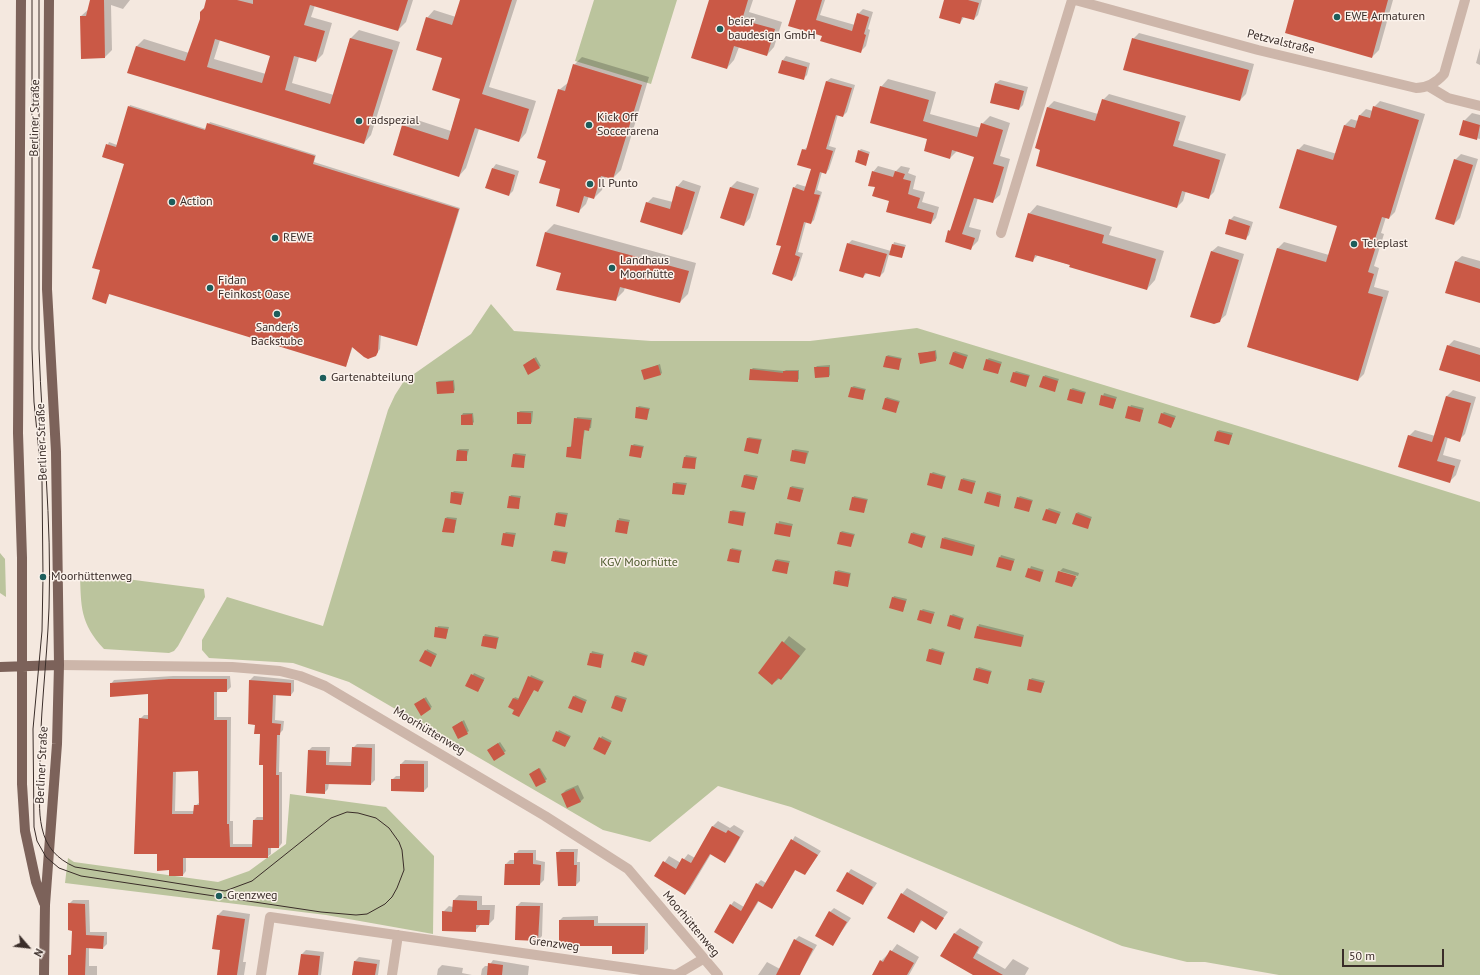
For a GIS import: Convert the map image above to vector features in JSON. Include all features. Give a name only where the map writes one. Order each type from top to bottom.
[{"type":"main road","name":"Berliner Straße","points":[[21,0],[18,433],[22,558],[23,819],[36,882],[45,905]]},
{"type":"main road","name":"Berliner Straße","points":[[44,975],[45,905],[56,751],[59,666],[56,452],[47,289],[49,0]]},
{"type":"main road","points":[[0,667],[59,666]]},
{"type":"street","name":"Petzvalstraße","points":[[1001,234],[1074,0],[1258,50],[1396,85],[1416,88],[1428,86]]},
{"type":"street","points":[[1465,0],[1446,68],[1439,79],[1428,86],[1448,98],[1480,106]]},
{"type":"street","name":"Moorhüttenweg","points":[[59,666],[232,667],[280,671],[300,676],[326,686],[538,813],[628,869],[718,975]]},
{"type":"street","name":"Grenzweg","points":[[261,975],[270,916],[676,975],[703,959]]},
{"type":"street","points":[[392,975],[398,935]]},
{"type":"green space","points":[[594,0],[677,0],[651,84],[575,61]]},
{"type":"green space","name":"KGV Moorhütte","points":[[491,304],[514,331],[651,341],[810,341],[917,328],[1248,429],[1480,502],[1480,975],[1279,975],[1205,962],[1187,962],[1122,946],[791,807],[718,786],[650,842],[603,830],[349,682],[293,663],[209,658],[202,650],[202,640],[227,597],[323,626],[388,410],[395,395],[404,381],[471,334]]},
{"type":"green space","points":[[0,553],[5,559],[6,597],[0,593]]},
{"type":"green space","points":[[80,573],[204,589],[205,597],[174,651],[169,653],[104,649],[90,631],[83,614]]},
{"type":"green space","points":[[290,794],[386,807],[434,856],[433,934],[326,915],[65,883],[68,858],[74,862],[218,882],[249,871],[286,844]]},
{"type":"building","points":[[90,0],[104,0],[105,58],[81,59],[80,16],[86,16]]},
{"type":"building","points":[[206,0],[237,0],[253,4],[253,0],[408,0],[398,31],[310,5],[304,25],[325,31],[316,62],[294,56],[285,90],[330,104],[350,38],[393,50],[364,144],[127,73],[136,46],[185,61],[200,19],[200,12],[204,8]],"holes":[[[215,39],[270,56],[262,83],[207,67]]]},
{"type":"building","points":[[460,0],[512,0],[482,94],[529,109],[519,142],[475,128],[459,177],[393,155],[402,125],[448,140],[460,99],[432,90],[442,58],[416,50],[426,17],[452,25]]},
{"type":"building","name":"beier baudesign GmbH","points":[[709,0],[748,0],[742,20],[775,29],[767,56],[734,46],[727,69],[691,58]]},
{"type":"building","points":[[796,0],[822,0],[816,20],[852,31],[857,13],[869,17],[861,53],[820,41],[822,36],[788,26]]},
{"type":"building","points":[[944,0],[968,0],[979,3],[974,20],[962,17],[960,24],[939,18]]},
{"type":"building","name":"EWE Armaturen","points":[[1294,0],[1388,0],[1372,58],[1285,33]]},
{"type":"building","points":[[1132,38],[1249,70],[1240,101],[1123,70]]},
{"type":"building","points":[[782,60],[807,67],[804,80],[778,73]]},
{"type":"building","name":"Kick Off Soccerarena","points":[[573,64],[642,85],[613,179],[601,176],[594,199],[584,196],[579,213],[556,206],[560,189],[539,183],[546,161],[537,158],[558,89],[565,91]]},
{"type":"building","points":[[826,81],[852,88],[843,117],[836,115],[826,149],[833,151],[826,174],[820,172],[814,194],[820,195],[811,224],[804,222],[795,255],[800,257],[792,281],[772,274],[781,246],[776,245],[793,187],[804,191],[811,169],[797,165],[802,149],[806,150]]},
{"type":"building","points":[[995,83],[1024,91],[1019,110],[990,103]]},
{"type":"building","points":[[880,86],[929,100],[923,121],[977,137],[981,123],[1003,130],[993,164],[1004,167],[993,203],[974,198],[962,234],[975,238],[971,250],[945,242],[974,157],[952,150],[950,159],[924,151],[927,139],[870,123]]},
{"type":"building","points":[[1102,99],[1180,122],[1173,146],[1220,160],[1209,199],[1182,191],[1177,208],[1036,166],[1040,150],[1035,148],[1047,107],[1095,121]]},
{"type":"building","name":"REWE","points":[[128,106],[205,130],[207,123],[315,156],[313,164],[459,209],[417,346],[379,335],[378,352],[376,356],[368,359],[352,347],[346,367],[109,294],[106,304],[92,299],[100,270],[92,268],[124,164],[102,157],[106,144],[116,147]]},
{"type":"building","name":"Teleplast","points":[[1373,106],[1419,120],[1389,219],[1382,217],[1375,239],[1378,240],[1368,272],[1374,274],[1368,293],[1383,297],[1358,381],[1247,347],[1277,248],[1326,262],[1337,226],[1279,208],[1297,149],[1333,160],[1344,125],[1355,128],[1359,115],[1370,118]]},
{"type":"building","points":[[1463,120],[1480,125],[1477,140],[1459,135]]},
{"type":"building","points":[[858,150],[869,154],[866,166],[855,162]]},
{"type":"building","points":[[1454,159],[1473,165],[1454,225],[1435,219]]},
{"type":"building","points":[[492,168],[515,175],[509,196],[485,188]]},
{"type":"building","points":[[872,171],[893,177],[895,171],[905,174],[903,179],[911,181],[908,194],[920,198],[917,208],[934,213],[931,224],[886,212],[889,201],[872,196],[875,187],[868,186]]},
{"type":"building","points":[[676,186],[695,192],[682,235],[640,222],[646,202],[670,209]]},
{"type":"building","points":[[730,187],[754,194],[744,226],[720,218]]},
{"type":"building","points":[[1028,213],[1104,235],[1102,243],[1156,259],[1147,290],[1069,267],[1070,265],[1035,255],[1033,262],[1015,257]]},
{"type":"building","points":[[1229,219],[1250,226],[1246,240],[1225,234]]},
{"type":"building","name":"Landhaus Moorhütte","points":[[545,232],[689,271],[680,303],[620,287],[616,301],[556,290],[561,273],[536,266]]},
{"type":"building","points":[[847,243],[887,254],[880,277],[865,273],[863,278],[839,271]]},
{"type":"building","points":[[892,244],[905,247],[902,258],[889,255]]},
{"type":"building","points":[[1211,251],[1239,260],[1220,322],[1214,324],[1190,317]]},
{"type":"building","points":[[1455,261],[1480,269],[1480,303],[1445,293]]},
{"type":"building","points":[[1447,345],[1480,355],[1480,382],[1439,370]]},
{"type":"building","points":[[935,351],[936,361],[920,364],[918,353]]},
{"type":"building","points":[[953,352],[967,357],[963,369],[949,364]]},
{"type":"building","points":[[886,356],[901,359],[899,370],[883,367]]},
{"type":"building","points":[[534,358],[540,368],[528,375],[523,365]]},
{"type":"building","points":[[986,359],[1001,364],[998,374],[983,370]]},
{"type":"building","points":[[658,365],[661,375],[644,380],[641,370]]},
{"type":"building","points":[[814,367],[829,367],[829,377],[815,378]]},
{"type":"building","points":[[750,369],[783,373],[783,371],[798,371],[798,382],[749,380]]},
{"type":"building","points":[[1013,372],[1029,376],[1026,387],[1010,382]]},
{"type":"building","points":[[1043,376],[1058,381],[1055,392],[1039,387]]},
{"type":"building","points":[[453,381],[454,393],[437,394],[436,382]]},
{"type":"building","points":[[851,387],[865,390],[863,400],[848,397]]},
{"type":"building","points":[[1070,389],[1085,393],[1082,404],[1067,400]]},
{"type":"building","points":[[1101,395],[1116,399],[1113,409],[1099,405]]},
{"type":"building","points":[[1446,396],[1471,403],[1460,442],[1445,437],[1437,461],[1455,466],[1450,483],[1398,467],[1408,435],[1432,442]]},
{"type":"building","points":[[885,398],[899,402],[896,413],[882,409]]},
{"type":"building","points":[[1128,406],[1143,410],[1140,422],[1125,418]]},
{"type":"building","points":[[636,407],[649,409],[647,420],[635,418]]},
{"type":"building","points":[[517,412],[531,413],[531,424],[517,424]]},
{"type":"building","points":[[1161,413],[1175,418],[1171,428],[1158,423]]},
{"type":"building","points":[[472,414],[473,425],[461,425],[461,415]]},
{"type":"building","points":[[574,418],[591,420],[589,431],[584,430],[581,459],[566,457],[567,447],[571,447]]},
{"type":"building","points":[[1217,431],[1232,435],[1229,445],[1214,441]]},
{"type":"building","points":[[747,438],[761,440],[758,454],[744,451]]},
{"type":"building","points":[[631,445],[643,447],[641,458],[629,456]]},
{"type":"building","points":[[457,450],[467,451],[467,461],[456,461]]},
{"type":"building","points":[[792,450],[807,453],[805,464],[790,461]]},
{"type":"building","points":[[513,454],[525,456],[524,468],[511,467]]},
{"type":"building","points":[[684,457],[696,458],[695,469],[682,468]]},
{"type":"building","points":[[930,473],[945,477],[942,489],[927,485]]},
{"type":"building","points":[[744,475],[757,478],[754,490],[741,487]]},
{"type":"building","points":[[961,479],[975,483],[972,494],[958,490]]},
{"type":"building","points":[[673,483],[686,485],[684,495],[672,494]]},
{"type":"building","points":[[790,487],[803,490],[800,502],[787,499]]},
{"type":"building","points":[[451,492],[463,494],[461,505],[450,503]]},
{"type":"building","points":[[987,492],[1001,496],[999,507],[984,503]]},
{"type":"building","points":[[509,496],[520,498],[519,509],[507,508]]},
{"type":"building","points":[[852,497],[867,500],[864,513],[849,510]]},
{"type":"building","points":[[1017,497],[1032,501],[1029,512],[1014,508]]},
{"type":"building","points":[[1046,509],[1060,514],[1056,524],[1042,520]]},
{"type":"building","points":[[730,511],[745,513],[743,526],[728,523]]},
{"type":"building","points":[[556,513],[567,515],[565,527],[554,525]]},
{"type":"building","points":[[1076,513],[1091,519],[1088,529],[1072,524]]},
{"type":"building","points":[[445,518],[456,520],[454,533],[442,532]]},
{"type":"building","points":[[617,520],[629,522],[627,534],[615,532]]},
{"type":"building","points":[[776,523],[792,526],[790,537],[774,534]]},
{"type":"building","points":[[840,532],[854,535],[851,547],[837,544]]},
{"type":"building","points":[[503,533],[515,535],[513,547],[501,545]]},
{"type":"building","points":[[911,533],[925,537],[922,548],[908,543]]},
{"type":"building","points":[[942,538],[974,547],[972,556],[940,548]]},
{"type":"building","points":[[730,549],[741,551],[739,563],[727,561]]},
{"type":"building","points":[[553,551],[567,553],[565,564],[551,561]]},
{"type":"building","points":[[999,557],[1014,561],[1011,571],[996,567]]},
{"type":"building","points":[[775,560],[789,563],[787,574],[772,571]]},
{"type":"building","points":[[1028,568],[1043,572],[1040,582],[1025,577]]},
{"type":"building","points":[[835,571],[850,574],[848,587],[833,584]]},
{"type":"building","points":[[1058,571],[1076,576],[1072,587],[1055,582]]},
{"type":"building","points":[[892,597],[906,601],[903,612],[889,608]]},
{"type":"building","points":[[920,610],[934,614],[931,624],[917,620]]},
{"type":"building","points":[[950,615],[963,619],[960,630],[947,626]]},
{"type":"building","points":[[977,626],[1023,637],[1021,647],[974,638]]},
{"type":"building","points":[[435,627],[448,629],[446,639],[434,637]]},
{"type":"building","points":[[483,636],[498,638],[496,649],[481,646]]},
{"type":"building","points":[[782,641],[800,656],[781,680],[778,678],[772,685],[758,673]]},
{"type":"building","points":[[929,649],[944,653],[941,665],[926,661]]},
{"type":"building","points":[[425,650],[436,656],[431,667],[419,661]]},
{"type":"building","points":[[634,652],[647,656],[644,666],[631,662]]},
{"type":"building","points":[[590,653],[603,655],[601,668],[587,665]]},
{"type":"building","points":[[976,668],[991,672],[988,684],[973,680]]},
{"type":"building","points":[[471,674],[484,680],[478,692],[465,686]]},
{"type":"building","points":[[528,676],[543,682],[538,692],[534,690],[519,717],[512,714],[514,710],[508,707],[513,698],[518,700]]},
{"type":"building","points":[[169,679],[227,679],[227,692],[214,692],[214,720],[227,720],[227,824],[229,824],[230,847],[252,847],[253,820],[263,820],[263,765],[259,765],[260,734],[254,734],[255,725],[248,724],[249,680],[291,683],[291,696],[273,695],[272,723],[281,724],[280,735],[277,735],[276,775],[279,775],[279,848],[268,848],[268,858],[183,858],[183,876],[169,876],[169,870],[157,871],[157,854],[134,854],[139,718],[148,719],[148,694],[110,697],[110,683]],"holes":[[[198,771],[199,805],[194,805],[193,814],[172,814],[173,772]]]},
{"type":"building","points":[[1029,679],[1044,683],[1041,693],[1027,690]]},
{"type":"building","points":[[573,696],[586,702],[582,713],[568,708]]},
{"type":"building","points":[[615,696],[626,700],[622,712],[611,708]]},
{"type":"building","points":[[424,698],[431,709],[421,716],[414,704]]},
{"type":"building","points":[[462,721],[468,734],[458,739],[452,727]]},
{"type":"building","points":[[556,731],[570,737],[565,747],[552,741]]},
{"type":"building","points":[[599,737],[611,743],[605,755],[593,749]]},
{"type":"building","points":[[498,743],[505,754],[494,761],[487,750]]},
{"type":"building","points":[[352,747],[372,748],[371,785],[325,784],[325,794],[306,793],[308,750],[326,751],[326,765],[351,766]]},
{"type":"building","points":[[400,764],[424,764],[424,792],[391,791],[391,779],[400,779]]},
{"type":"building","points":[[539,768],[546,782],[536,787],[529,774]]},
{"type":"building","points":[[574,788],[581,802],[567,808],[561,794]]},
{"type":"building","points":[[712,826],[726,833],[728,830],[740,837],[725,863],[710,854],[685,895],[654,876],[663,861],[676,869],[682,858],[691,863]]},
{"type":"building","points":[[791,839],[818,855],[805,875],[795,870],[772,909],[758,901],[733,944],[714,932],[730,904],[741,911],[756,883],[763,887]]},
{"type":"building","points":[[556,852],[574,852],[574,865],[577,865],[576,886],[558,886]]},
{"type":"building","points":[[514,853],[533,853],[533,864],[541,865],[540,885],[504,885],[505,864],[514,864]]},
{"type":"building","points":[[847,872],[873,887],[863,905],[836,891]]},
{"type":"building","points":[[901,893],[944,918],[936,930],[921,920],[914,933],[887,918]]},
{"type":"building","points":[[453,900],[477,901],[477,910],[490,910],[489,925],[476,925],[476,932],[442,931],[442,911],[452,912]]},
{"type":"building","points":[[68,903],[85,904],[86,935],[104,936],[103,949],[86,948],[85,975],[68,975],[68,955],[71,955],[72,931],[68,930]]},
{"type":"building","points":[[516,906],[540,906],[538,941],[515,940]]},
{"type":"building","points":[[829,911],[847,922],[833,946],[815,936]]},
{"type":"building","points":[[217,915],[245,919],[237,975],[217,975],[220,950],[212,949]]},
{"type":"building","points":[[559,920],[594,920],[594,926],[645,926],[644,954],[612,954],[612,946],[559,946]]},
{"type":"building","points":[[954,933],[979,947],[973,958],[1003,975],[973,975],[940,956]]},
{"type":"building","points":[[794,939],[813,949],[800,975],[776,975]]},
{"type":"building","points":[[890,950],[914,963],[907,975],[872,975],[880,960],[883,962]]},
{"type":"building","points":[[301,954],[320,956],[318,975],[298,975]]},
{"type":"building","points":[[354,961],[377,964],[375,975],[352,975]]},
{"type":"building","points":[[488,963],[503,965],[502,975],[487,975]]},
{"type":"tram line","points":[[32,0],[32,349],[34,402],[42,482],[43,577],[42,631],[33,729],[34,827],[37,841],[46,857],[59,868],[81,876],[321,912],[356,915],[367,914],[385,904],[392,897],[404,870],[402,850],[399,842],[389,828],[376,818],[358,813],[347,812],[331,818],[252,881],[225,891],[75,867],[53,852],[46,841],[41,822],[40,809],[40,755],[50,575],[39,349],[39,0]]},
{"type":"place","name":"EWE Armaturen","points":[[1337,17]]},
{"type":"place","name":"beier baudesign GmbH","points":[[720,29]]},
{"type":"place","name":"radspezial","points":[[359,121]]},
{"type":"place","name":"Kick Off Soccerarena","points":[[589,125]]},
{"type":"place","name":"Il Punto","points":[[590,184]]},
{"type":"place","name":"Action","points":[[172,202]]},
{"type":"place","name":"REWE","points":[[275,238]]},
{"type":"place","name":"Teleplast","points":[[1354,244]]},
{"type":"place","name":"Landhaus Moorhütte","points":[[612,268]]},
{"type":"place","name":"Fidan Feinkost Oase","points":[[210,288]]},
{"type":"place","name":"Sander's Backstube","points":[[277,314]]},
{"type":"place","name":"Gartenabteilung","points":[[323,378]]},
{"type":"place","name":"Moorhüttenweg","points":[[43,577]]},
{"type":"place","name":"Grenzweg","points":[[219,896]]}]
